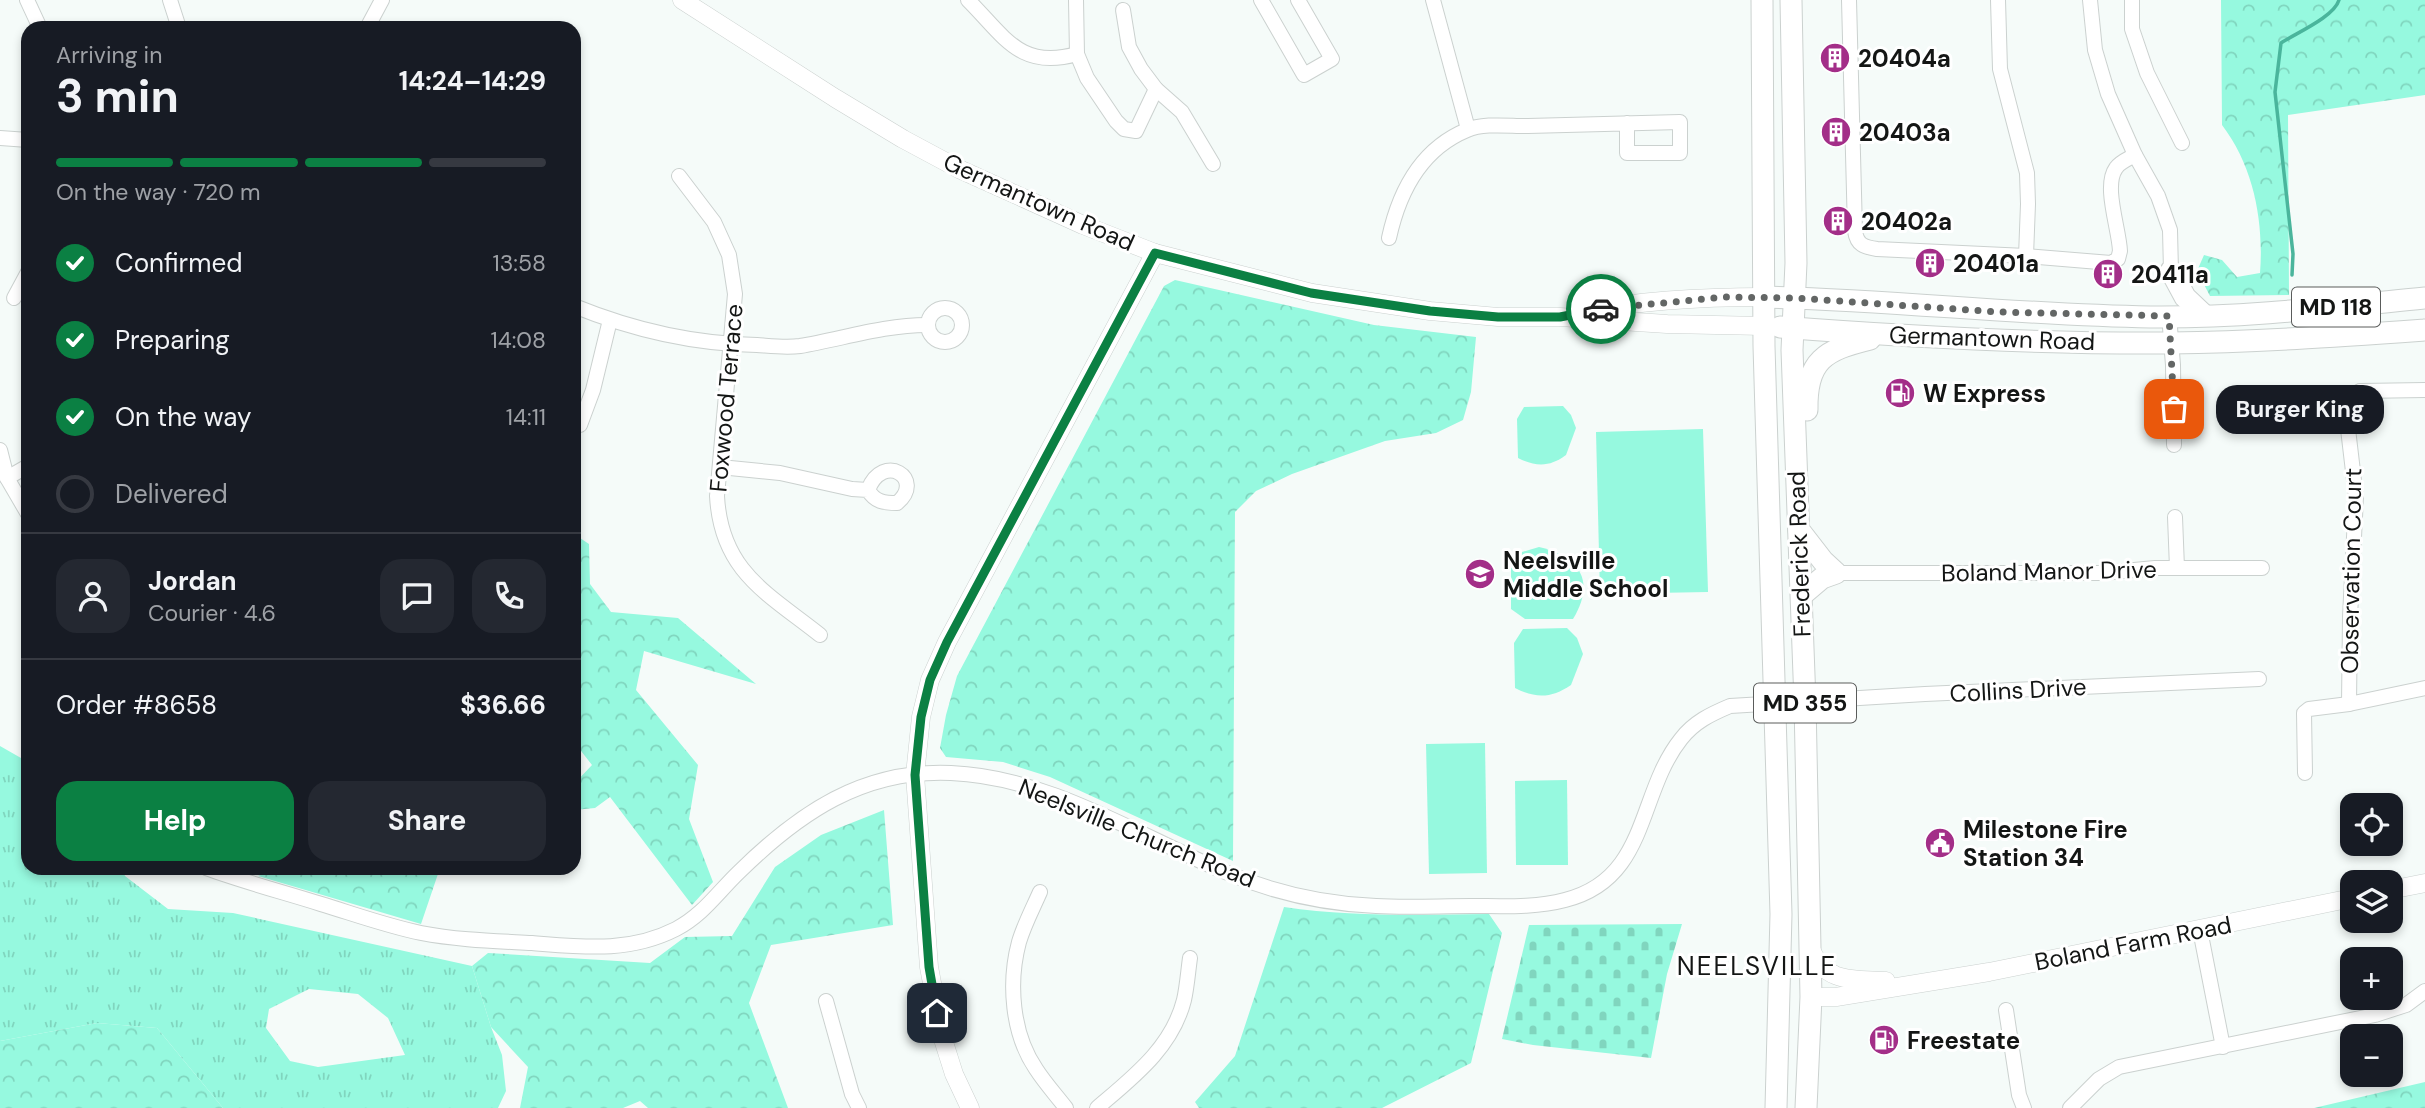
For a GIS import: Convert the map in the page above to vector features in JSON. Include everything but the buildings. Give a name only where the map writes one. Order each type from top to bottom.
[{"type":"main road","name":"Frederick Road","points":[[1762,0],[1764,326],[1781,914],[1776,1108]]},
{"type":"main road","name":"Frederick Road","points":[[1791,0],[1795,455],[1802,595],[1811,997],[1806,1108]]},
{"type":"main road","points":[[2171,271],[2185,297],[2204,315]]},
{"type":"main road","points":[[2169,316],[2171,271]]},
{"type":"main road","name":"Germantown Road","points":[[1764,297],[2010,312],[2169,316],[2295,311],[2425,298]]},
{"type":"main road","name":"Germantown Road","points":[[1764,326],[2066,342],[2171,343],[2280,340],[2425,330]]},
{"type":"main road","points":[[1795,455],[1807,424],[1807,388],[1815,367],[1832,350],[1890,334]]},
{"type":"main road","points":[[1799,530],[1836,573],[1822,578],[1802,595]]},
{"type":"main road","points":[[1781,914],[1788,929],[1796,975],[1801,988],[1811,997]]},
{"type":"street","points":[[27,0],[37,21]]},
{"type":"street","points":[[170,0],[177,21]]},
{"type":"street","points":[[371,21],[382,0]]},
{"type":"street","name":"Germantown Road","points":[[681,0],[835,98],[959,169],[1071,220],[1155,253],[1311,293],[1382,304],[1498,317],[1764,326]]},
{"type":"street","points":[[968,0],[1017,50],[1029,56],[1057,60],[1077,54]]},
{"type":"street","points":[[1076,0],[1077,54],[1087,78],[1124,129],[1136,131],[1156,89]]},
{"type":"street","points":[[1261,0],[1304,75],[1332,59],[1298,0]]},
{"type":"street","points":[[1433,0],[1468,129]]},
{"type":"street","points":[[1849,0],[1856,239],[1862,246],[2111,263],[2118,259],[2120,251],[2120,236],[2110,191],[2111,177],[2117,166],[2134,155]]},
{"type":"street","points":[[1998,0],[2000,69],[2027,173],[2026,256]]},
{"type":"street","points":[[2091,0],[2098,61],[2108,93],[2134,155],[2155,189],[2170,230],[2171,271]]},
{"type":"street","points":[[2132,0],[2132,30],[2147,73],[2182,143]]},
{"type":"street","points":[[1123,10],[1129,47],[1141,69],[1156,89],[1182,112],[1213,164]]},
{"type":"street","points":[[1389,237],[1403,191],[1415,172],[1429,155],[1468,129],[1627,123]]},
{"type":"street","points":[[0,138],[21,140]]},
{"type":"street","name":"Foxwood Terrace","points":[[679,176],[715,222],[729,255],[735,294],[718,515],[732,556],[749,578],[820,635]]},
{"type":"street","points":[[970,1108],[954,1074],[942,1036],[929,967],[915,775],[921,717],[930,680],[947,642],[1155,253]]},
{"type":"street","points":[[13,298],[21,284]]},
{"type":"street","name":"Germantown Road","points":[[1560,317],[1652,302],[1764,297]]},
{"type":"street","points":[[581,309],[668,337],[730,345],[797,346],[905,325],[927,325]]},
{"type":"street","points":[[2169,316],[2174,444]]},
{"type":"street","points":[[581,422],[593,390],[610,320]]},
{"type":"street","name":"Observation Court","points":[[2425,390],[2360,391],[2348,399],[2346,412],[2356,497],[2349,704],[2425,688]]},
{"type":"street","points":[[0,450],[7,478],[21,502]]},
{"type":"street","points":[[720,467],[780,473],[868,490]]},
{"type":"street","points":[[7,478],[21,470]]},
{"type":"street","points":[[2175,517],[2177,568]]},
{"type":"street","name":"Boland Manor Drive","points":[[1836,573],[2103,573],[2177,568],[2262,568]]},
{"type":"street","name":"Collins Drive","points":[[1776,703],[2259,679]]},
{"type":"street","name":"Neelsville Church Road","points":[[229,875],[421,933],[462,939],[578,947],[608,948],[631,945],[666,933],[702,912],[771,841],[824,803],[846,792],[879,782],[944,773],[975,774],[1026,785],[1228,873],[1322,900],[1377,906],[1551,903],[1585,893],[1616,870],[1636,841],[1672,751],[1694,725],[1730,706],[1776,703]]},
{"type":"street","points":[[2305,773],[2304,713],[2309,709],[2349,704]]},
{"type":"street","points":[[2403,887],[2425,883]]},
{"type":"street","points":[[1040,892],[1020,939],[1015,962],[1014,1004],[1021,1039],[1035,1068],[1066,1108]]},
{"type":"street","name":"Boland Farm Road","points":[[1811,997],[1836,997],[1989,972],[2340,901]]},
{"type":"street","points":[[2200,930],[2222,1047]]},
{"type":"street","name":"Boland Farm Road","points":[[1810,948],[1822,968],[1839,977],[1914,983]]},
{"type":"street","points":[[1097,1108],[1143,1068],[1161,1048],[1184,1001],[1190,958]]},
{"type":"street","points":[[2070,1108],[2099,1079],[2119,1067],[2375,1015],[2406,1005],[2425,990]]},
{"type":"street","points":[[826,1001],[852,1094],[859,1108]]},
{"type":"street","points":[[2006,1010],[2019,1095],[2024,1108]]},
{"type":"green space","points":[[2221,0],[2425,0],[2425,95],[2288,115],[2289,295],[2210,296],[2197,271],[2204,255],[2222,260],[2237,277],[2260,273],[2260,234],[2254,196],[2242,159],[2222,125]]},
{"type":"green space","points":[[1175,280],[1374,325],[1476,337],[1471,392],[1463,420],[1436,433],[1385,441],[1292,474],[1256,491],[1235,512],[1233,861],[1050,777],[1003,762],[946,757],[940,748],[957,676],[1164,286]]},
{"type":"green space","points":[[1563,406],[1571,415],[1576,428],[1566,455],[1554,462],[1543,464],[1518,458],[1517,419],[1524,407]]},
{"type":"green space","points":[[1703,429],[1708,592],[1600,594],[1596,432]]},
{"type":"green space","points":[[581,539],[589,544],[590,584],[611,612],[678,618],[756,684],[644,651],[636,690],[698,765],[689,819],[713,882],[692,905],[610,797],[595,808],[581,809],[581,777],[592,765],[581,751]]},
{"type":"green space","points":[[1539,547],[1565,557],[1580,572],[1583,593],[1573,619],[1525,619],[1511,609],[1511,562],[1522,552]]},
{"type":"green space","points":[[1567,628],[1577,638],[1583,654],[1571,685],[1544,696],[1515,688],[1514,643],[1523,629]]},
{"type":"green space","points":[[1485,743],[1487,873],[1429,874],[1426,744]]},
{"type":"green space","points":[[0,746],[21,758],[21,875],[125,875],[168,909],[233,913],[472,966],[502,1055],[506,1091],[498,1108],[223,1108],[157,1028],[97,1023],[0,1041]],"holes":[[[309,989],[358,994],[388,1018],[405,1055],[318,1067],[290,1061],[266,1028],[269,1009]]]},
{"type":"green space","points":[[1567,780],[1568,865],[1516,865],[1515,781]]},
{"type":"green space","points":[[884,810],[893,925],[771,945],[749,1003],[788,1108],[648,1108],[640,1101],[623,1108],[520,1108],[528,1067],[491,1027],[472,966],[488,953],[650,963],[685,937],[732,936],[775,867],[821,835]]},
{"type":"green space","points":[[261,875],[438,875],[421,924],[258,876]]},
{"type":"green space","points":[[1284,907],[1361,914],[1489,914],[1502,933],[1471,1063],[1382,1108],[1199,1108],[1195,1102],[1235,1056]]},
{"type":"green space","points":[[1682,924],[1667,974],[1651,1058],[1502,1039],[1529,925]]},
{"type":"green space","points":[[97,1023],[157,1028],[223,1108],[0,1108],[0,1041]]},
{"type":"green space","points":[[2425,1082],[2425,1108],[2314,1108]]},
{"type":"waterway","points":[[2292,275],[2293,254],[2275,92],[2281,43],[2322,18],[2339,0]]},
{"type":"way so far","points":[[1601,309],[1724,297],[1795,298],[1999,312],[2169,316],[2174,409]]},
{"type":"place","name":"20404a","points":[[1835,58]]},
{"type":"place","name":"20403a","points":[[1836,132]]},
{"type":"place","name":"20402a","points":[[1838,221]]},
{"type":"place","name":"20401a","points":[[1930,263]]},
{"type":"place","name":"20411a","points":[[2108,274]]},
{"type":"place","name":"W Express","points":[[1900,393]]},
{"type":"place","name":"Burger King","points":[[2174,409]]},
{"type":"place","name":"Neelsville Middle School","points":[[1480,574]]},
{"type":"place","name":"Milestone Fire Station 34","points":[[1940,843]]},
{"type":"place","name":"Freestate","points":[[1884,1040]]},
{"type":"district","name":"NEELSVILLE","points":[[1757,966]]},
{"type":"route","points":[[937,1013],[929,967],[915,775],[921,717],[930,680],[947,642],[1155,253],[1311,293],[1430,311],[1498,317],[1560,317],[1601,309]]}]
